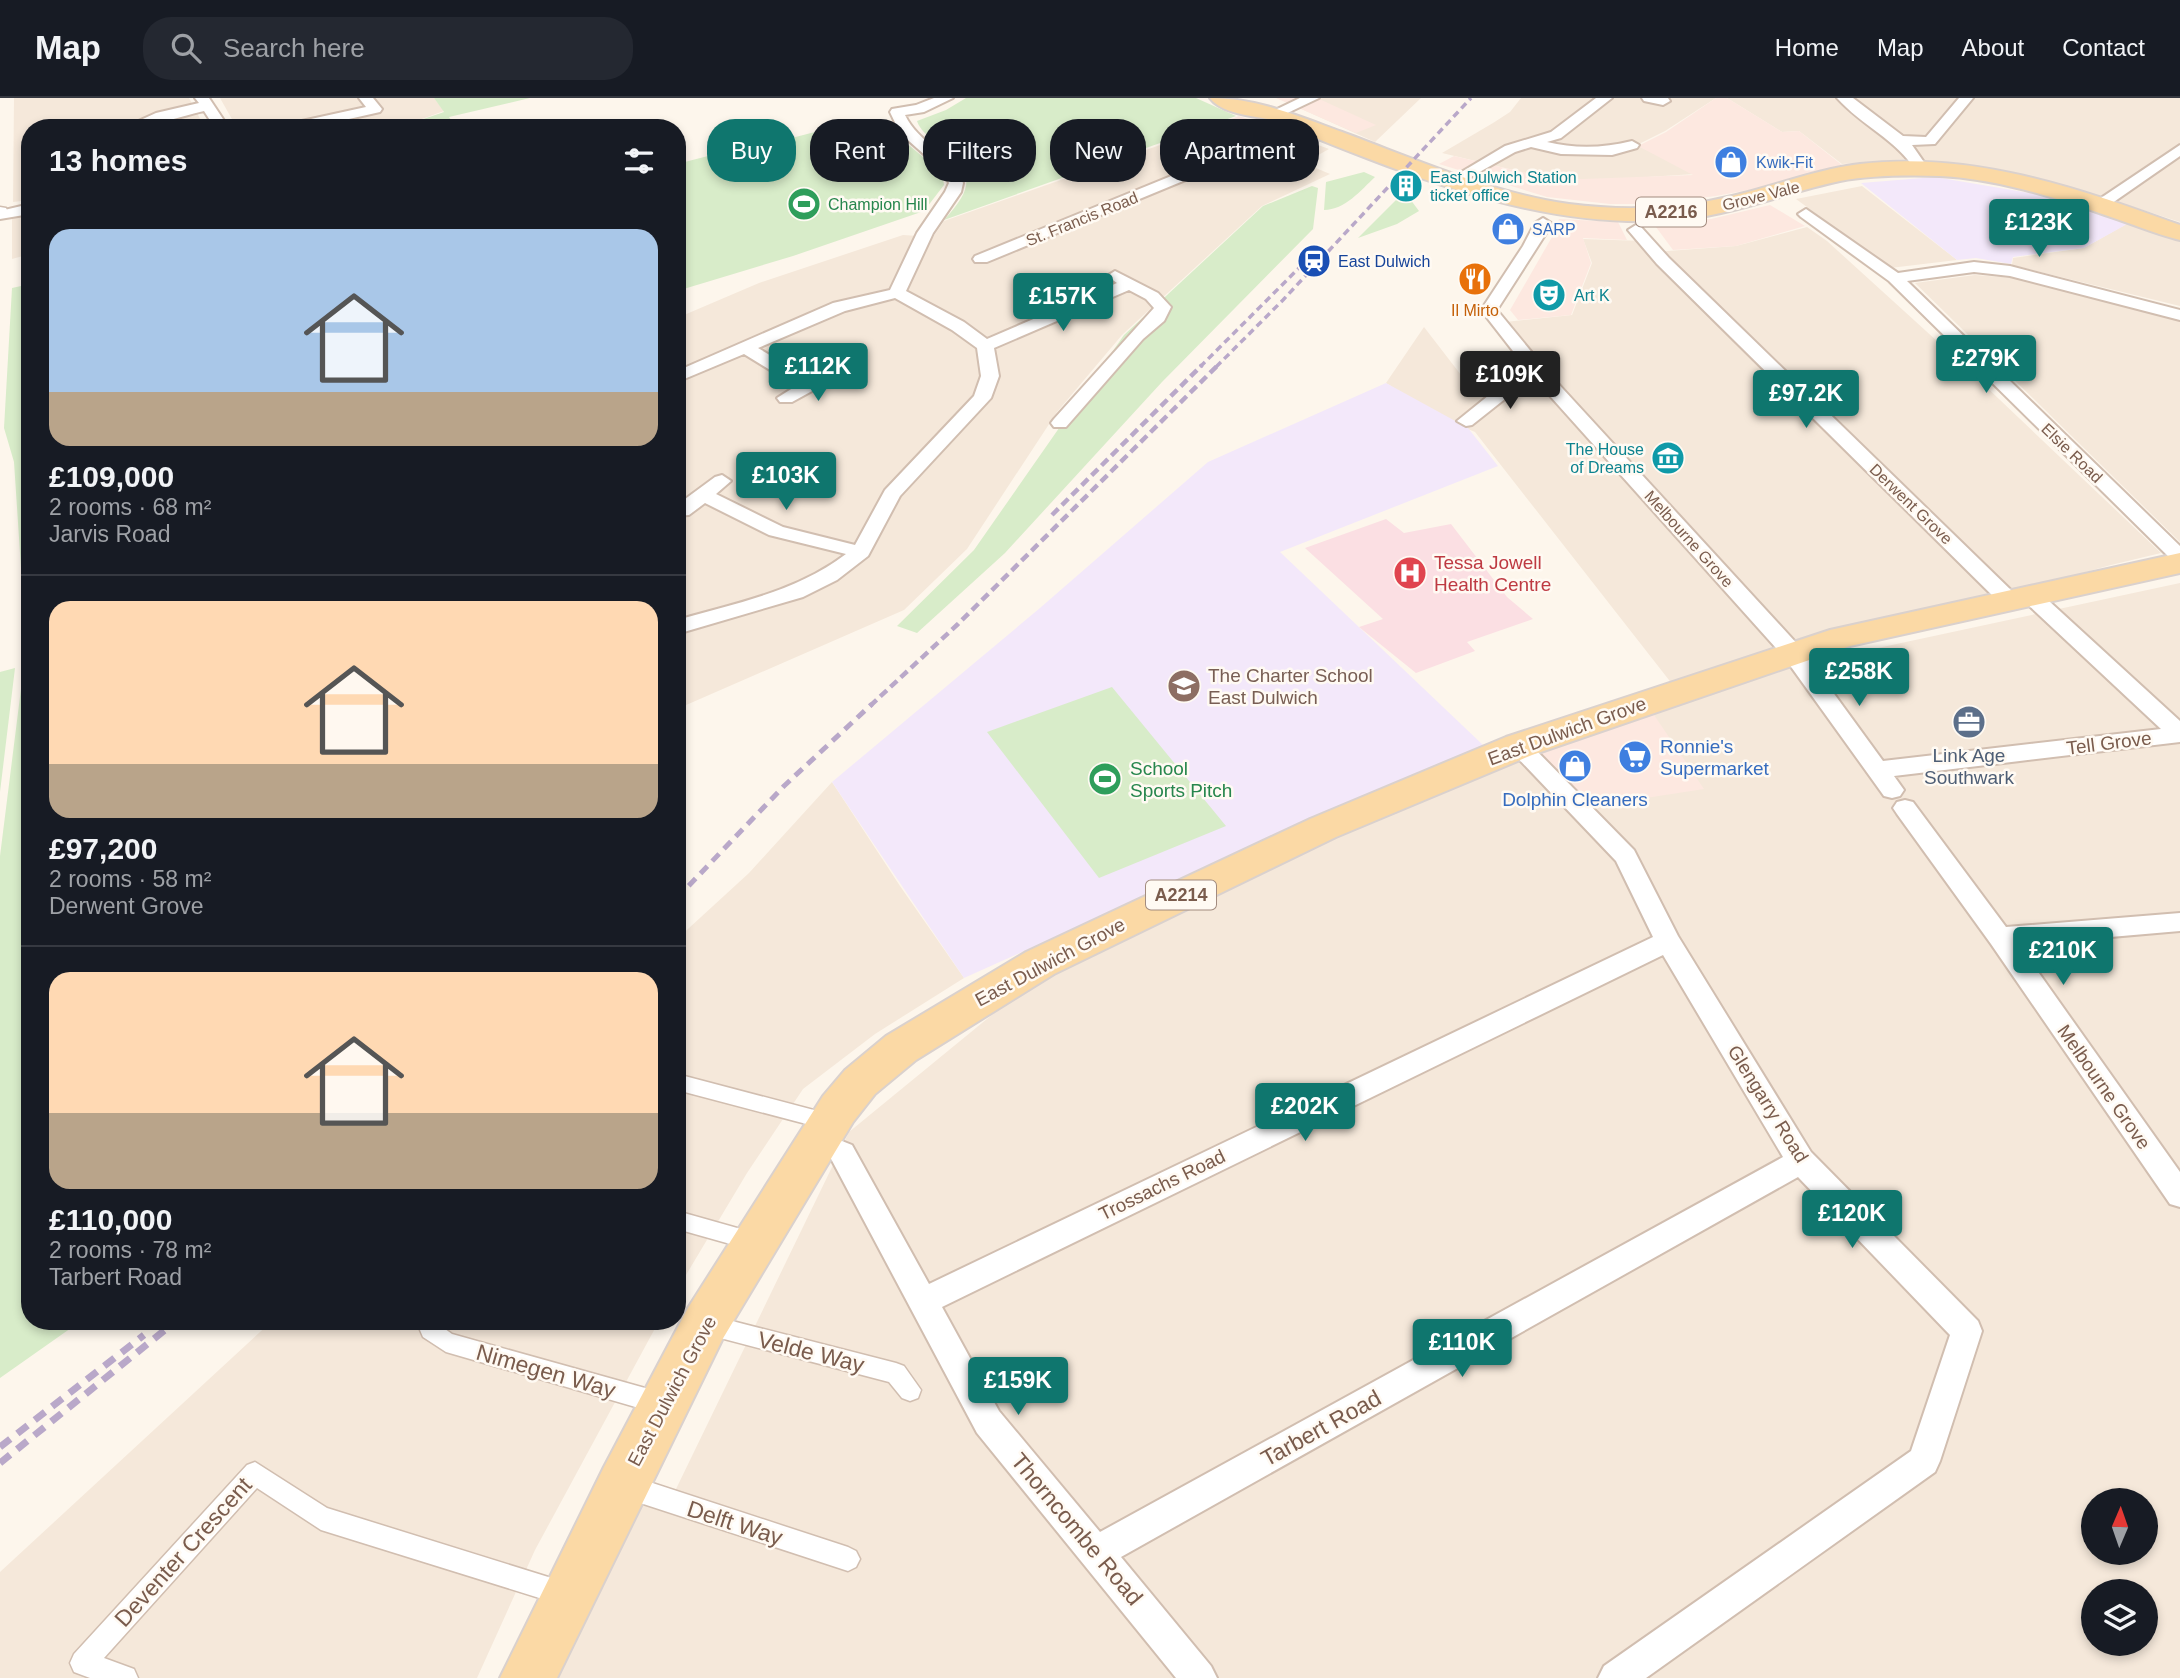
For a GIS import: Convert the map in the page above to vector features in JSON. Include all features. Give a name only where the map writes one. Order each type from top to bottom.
[{"type":"main road","name":"A2216","points":[[1221,98],[1286,119]]},
{"type":"main road","name":"A2216","points":[[1255,98],[1265,103],[1274,114]]},
{"type":"main road","name":"Grove Vale","points":[[1319,131],[1530,205],[1565,211],[1626,214],[1718,207],[1857,172],[1921,168],[1995,176],[2053,190],[2180,233]]},
{"type":"main road","name":"East Dulwich Grove","points":[[528,1678],[622,1485],[705,1324],[755,1242],[835,1137],[860,1082],[901,1048],[1040,963],[1323,828],[1519,746],[1842,637],[2180,563]]},
{"type":"street","points":[[329,119],[375,109],[366,98]]},
{"type":"street","points":[[897,293],[925,233],[953,192],[956,183],[951,170],[905,130],[897,112],[919,108],[946,98]]},
{"type":"street","points":[[1274,114],[1312,98]]},
{"type":"street","points":[[1455,180],[1510,149],[1556,135],[1605,98]]},
{"type":"street","points":[[1844,98],[1899,140],[1915,156],[1921,168]]},
{"type":"street","points":[[1899,140],[1930,141],[1966,98]]},
{"type":"street","points":[[153,119],[204,102],[216,119]]},
{"type":"street","points":[[1530,142],[1560,150],[1612,151],[1632,145]]},
{"type":"street","points":[[2100,205],[2180,149]]},
{"type":"street","name":"St. Francis Road","points":[[981,259],[1170,182]]},
{"type":"street","points":[[2,212],[21,210]]},
{"type":"street","name":"Elsie Road","points":[[1806,214],[1895,278],[2180,557]]},
{"type":"street","name":"Melbourne Grove","points":[[1543,223],[1526,258],[1496,296],[1489,310],[1546,381],[1792,652],[2000,937],[2180,1195]]},
{"type":"street","name":"Derwent Grove","points":[[1636,230],[1671,269],[2020,598]]},
{"type":"street","name":"St. Francis Road","points":[[1014,247],[1034,258]]},
{"type":"street","points":[[1895,278],[1974,267],[2010,271],[2180,315]]},
{"type":"street","points":[[985,346],[1121,280],[1152,296],[1163,307],[1158,317],[1137,335],[1060,423]]},
{"type":"street","points":[[686,373],[839,307],[897,293],[972,334],[985,346],[990,376],[982,398],[892,494],[861,552],[830,576],[796,593],[686,624]]},
{"type":"street","points":[[744,347],[808,386]]},
{"type":"street","points":[[786,398],[834,374]]},
{"type":"street","points":[[1466,421],[1510,387],[1546,381]]},
{"type":"street","points":[[686,508],[722,481]]},
{"type":"street","points":[[703,495],[776,531],[861,552]]},
{"type":"street","name":"Tell Grove","points":[[1878,770],[2180,734],[2020,598]]},
{"type":"street","name":"Glengarry Road","points":[[1519,746],[1625,856],[1668,941],[1801,1161],[1966,1331],[1924,1461],[1616,1678]]},
{"type":"street","points":[[2000,937],[2180,922]]},
{"type":"street","name":"Trossachs Road","points":[[922,1301],[1668,941]]},
{"type":"street","points":[[686,1085],[835,1137]]},
{"type":"street","name":"Thorncombe Road","points":[[835,1137],[988,1422],[1196,1676]]},
{"type":"street","name":"Tarbert Road","points":[[1097,1552],[1801,1161]]},
{"type":"street","points":[[686,1223],[755,1242]]},
{"type":"street","name":"Velde Way","points":[[705,1324],[896,1373],[909,1390]]},
{"type":"street","name":"Nimegen Way","points":[[431,1330],[446,1342],[665,1405]]},
{"type":"street","name":"Deventer Crescent","points":[[125,1678],[83,1663],[256,1473],[321,1518],[568,1595]]},
{"type":"street","name":"Delft Way","points":[[622,1485],[848,1559]]},
{"type":"shaded area","points":[[14,98],[189,98],[200,119],[21,119],[21,201],[13,202]]},
{"type":"shaded area","points":[[220,98],[434,98],[444,111],[422,119],[232,119]]},
{"type":"shaded area","points":[[1276,98],[1317,98],[1376,125],[1356,133]]},
{"type":"shaded area","points":[[1277,98],[1421,98],[1375,142]]},
{"type":"shaded area","points":[[1521,98],[1716,98],[1665,131],[1637,145],[1695,174],[1583,181],[1547,178],[1442,153],[1510,112]]},
{"type":"shaded area","points":[[1716,98],[1727,98],[1782,132],[1799,131],[1842,165],[1765,187],[1716,196],[1650,204],[1610,204],[1547,197],[1439,164],[1454,156],[1555,180],[1693,175],[1638,146],[1666,132]]},
{"type":"shaded area","points":[[1727,98],[2180,98],[2180,222],[2090,193],[1978,166],[1909,159],[1842,164],[1799,131],[1782,132]]},
{"type":"shaded area","points":[[1160,145],[1160,182],[1313,182],[1262,206],[1122,335],[1057,412],[967,549],[904,610],[686,705],[686,314],[759,283],[903,235],[933,237],[944,221],[1055,182],[1146,182],[1146,150]]},
{"type":"shaded area","points":[[1319,145],[1329,149],[1319,155]]},
{"type":"shaded area","points":[[1319,169],[1330,174],[1319,179]]},
{"type":"shaded area","points":[[1935,177],[2035,194],[2092,209],[2129,223],[2084,248],[2013,257],[2011,264],[1976,258],[1957,260],[1861,183]]},
{"type":"shaded area","points":[[1862,186],[1957,260],[1890,268],[1796,199]]},
{"type":"shaded area","points":[[1770,205],[1805,226],[1736,246],[1673,250],[1653,223],[1711,219]]},
{"type":"shaded area","points":[[21,216],[21,256],[12,259],[12,219]]},
{"type":"shaded area","points":[[1559,219],[1618,222],[1627,240],[1583,238],[1591,263],[1571,315],[1518,320],[1510,310],[1552,237]]},
{"type":"shaded area","points":[[2128,223],[2180,241],[2180,306],[2012,265],[2013,258],[2084,248]]},
{"type":"shaded area","points":[[1807,227],[1827,241],[1959,361],[2161,553],[1794,653],[1822,660],[2180,583],[2180,1678],[528,1678],[622,1485],[676,1489],[849,1132],[1076,946],[1676,689],[1475,432],[1440,417],[1386,383],[1424,327],[1478,397],[1546,384],[1496,323],[1572,315],[1592,263],[1583,239],[1644,241],[1654,252],[1736,246]]},
{"type":"shaded area","points":[[1975,275],[2015,278],[2180,321],[2180,542],[1915,283]]},
{"type":"shaded area","name":"The Charter School East Dulwich","points":[[1386,383],[1468,428],[1498,466],[1280,552],[1483,745],[964,978],[832,782],[1040,608],[1208,462]]},
{"type":"shaded area","name":"Tessa Jowell Health Centre","points":[[1386,519],[1404,533],[1451,524],[1507,597],[1533,619],[1467,642],[1475,651],[1416,673],[1359,627],[1383,619],[1305,548]]},
{"type":"shaded area","points":[[1646,703],[1704,789],[1581,808],[1515,742]]},
{"type":"shaded area","points":[[832,782],[964,978],[875,1034],[803,1089],[747,1173],[686,1275],[686,931],[749,873]]},
{"type":"shaded area","points":[[262,1330],[654,1330],[535,1550],[477,1678],[0,1678],[0,1572]]},
{"type":"green space","points":[[434,98],[530,98],[449,117],[450,119],[423,119],[444,112]]},
{"type":"green space","points":[[966,98],[1196,98],[1236,116],[1228,119],[1160,119],[1160,143],[1146,148],[1146,119],[1050,119],[1051,182],[944,220],[962,196],[966,182],[1036,182],[1036,119],[923,119],[923,131],[920,127],[917,121],[946,110]]},
{"type":"green space","name":"Champion Hill","points":[[810,133],[810,182],[909,182],[909,145],[923,157],[923,182],[944,182],[944,185],[924,211],[793,256],[686,288],[686,162],[707,156],[707,182],[796,182],[796,137]]},
{"type":"green space","points":[[1364,172],[1375,177],[1346,203],[1324,210],[1326,182]]},
{"type":"green space","points":[[1312,186],[1318,188],[1313,229],[1162,382],[1005,553],[917,633],[897,626],[974,550],[1124,335],[1263,206]]},
{"type":"green space","points":[[1402,194],[1407,195],[1419,211],[1397,224],[1358,238]]},
{"type":"green space","points":[[21,286],[21,568],[14,462],[4,428],[12,288]]},
{"type":"green space","points":[[15,668],[0,792],[0,672]]},
{"type":"green space","name":"School Sports Pitch","points":[[1112,687],[1226,826],[1099,878],[987,732]]},
{"type":"green space","points":[[21,689],[21,1330],[68,1330],[0,1378],[0,856]]},
{"type":"railway","points":[[1218,365],[1283,300],[1471,98]]},
{"type":"railway","points":[[1052,515],[1304,263]]},
{"type":"railway","points":[[870,706],[958,624],[1218,365]]},
{"type":"railway","points":[[686,889],[784,786],[872,704]]},
{"type":"railway","points":[[0,1463],[165,1330]]},
{"type":"railway","points":[[0,1447],[144,1335]]},
{"type":"place","name":"Kwik-Fit","points":[[1731,162]]},
{"type":"place","name":"East Dulwich Station ticket office","points":[[1406,186]]},
{"type":"place","name":"Champion Hill","points":[[804,204]]},
{"type":"place","name":"SARP","points":[[1508,229]]},
{"type":"place","name":"East Dulwich","points":[[1314,261]]},
{"type":"place","name":"Il Mirto","points":[[1475,279]]},
{"type":"place","name":"Art K","points":[[1549,295]]},
{"type":"place","name":"The House of Dreams","points":[[1668,458]]},
{"type":"place","name":"Tessa Jowell Health Centre","points":[[1410,573]]},
{"type":"place","name":"The Charter School East Dulwich","points":[[1184,686]]},
{"type":"place","name":"Link Age Southwark","points":[[1969,722]]},
{"type":"place","name":"Ronnie's Supermarket","points":[[1635,757]]},
{"type":"place","name":"Dolphin Cleaners","points":[[1575,766]]},
{"type":"place","name":"School Sports Pitch","points":[[1105,779]]}]
